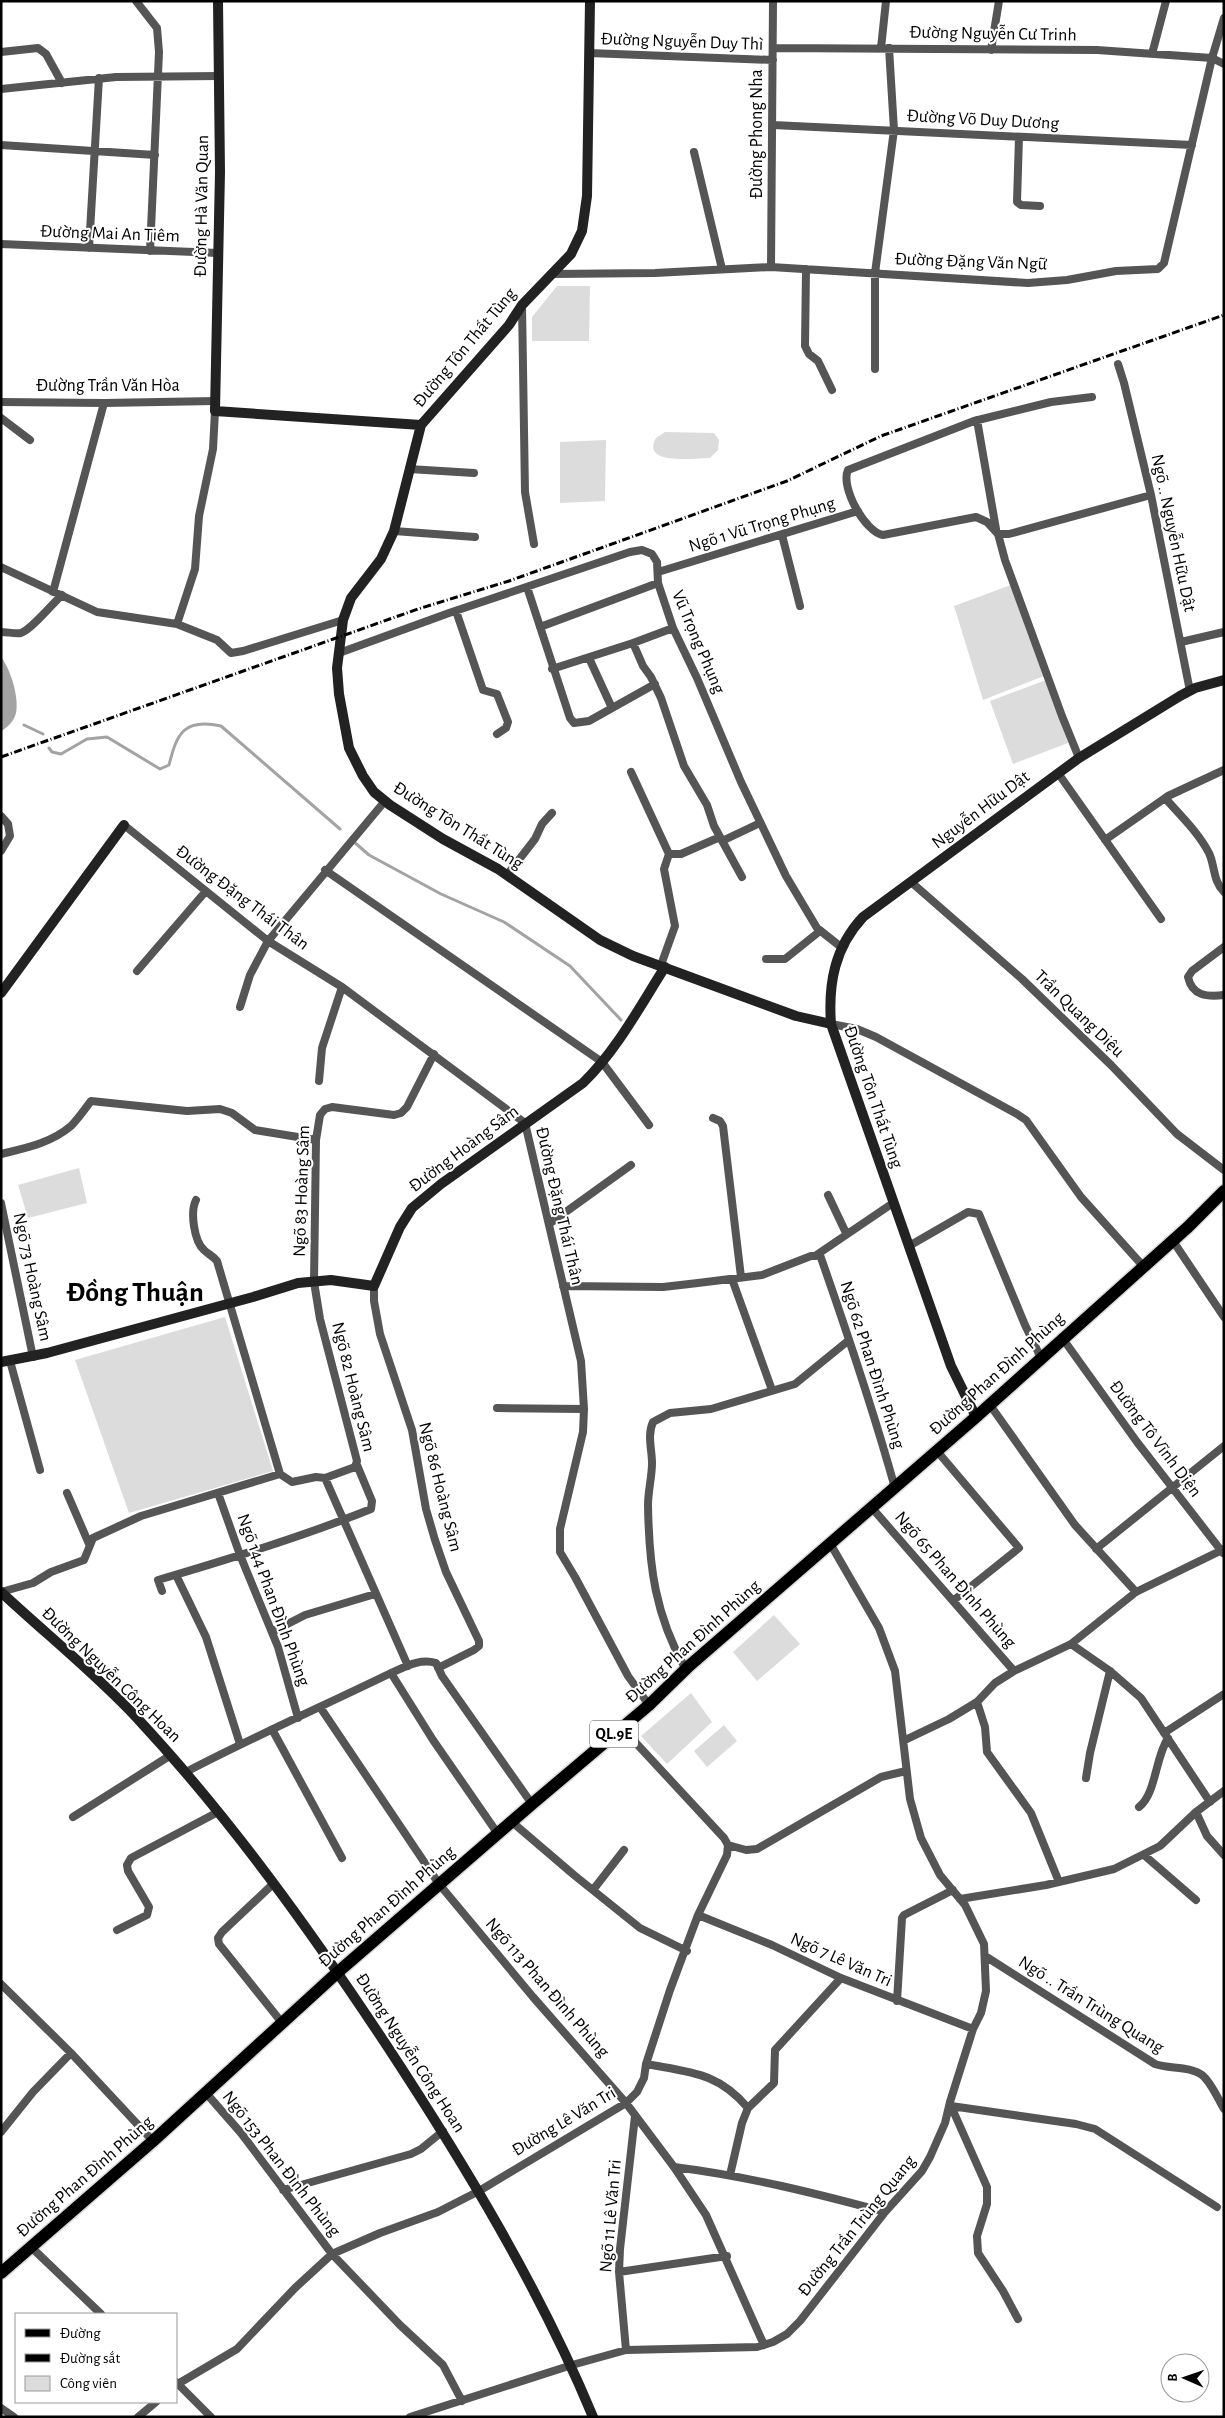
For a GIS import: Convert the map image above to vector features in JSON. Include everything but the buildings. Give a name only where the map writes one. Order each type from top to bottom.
[{"type":"main road","name":"Đường Phan Đình Phùng","points":[[1,2273],[153,2141],[338,1972],[649,1705],[686,1670],[990,1405],[1173,1240],[1224,1191]]},
{"type":"street","points":[[136,1],[157,28],[159,77],[150,251]]},
{"type":"street","name":"Đường Hà Văn Quan","points":[[215,406],[218,253],[218,1]]},
{"type":"street","name":"Đường Tôn Thất Tùng","points":[[590,1],[585,220],[571,254],[522,305],[509,325],[421,425],[394,531],[381,559],[351,598],[343,620],[339,653],[339,694],[349,748],[362,776],[374,792],[402,815],[507,875],[600,940],[633,956],[796,1016],[831,1024],[951,1366],[976,1417]]},
{"type":"street","name":"Đường Phong Nha","points":[[771,267],[773,1]]},
{"type":"street","points":[[874,369],[875,273],[894,130],[885,48],[886,1]]},
{"type":"street","points":[[991,50],[998,1]]},
{"type":"street","points":[[1152,54],[1166,1]]},
{"type":"street","name":"Đường Đặng Văn Ngữ","points":[[552,274],[655,273],[771,267],[1028,283],[1067,280],[1116,271],[1158,269],[1164,263],[1212,58],[1224,18]]},
{"type":"street","points":[[1,52],[38,48],[46,54],[62,83]]},
{"type":"street","name":"Đường Nguyễn Cư Trinh","points":[[773,48],[1096,50],[1212,58]]},
{"type":"street","name":"Đường Nguyễn Duy Thì","points":[[589,53],[773,60]]},
{"type":"street","points":[[1212,58],[1224,64]]},
{"type":"street","points":[[1,89],[99,78],[219,76]]},
{"type":"street","points":[[89,248],[99,78]]},
{"type":"street","name":"Đường Võ Duy Dương","points":[[773,125],[1192,145]]},
{"type":"street","points":[[1019,136],[1017,202],[1021,206],[1040,206]]},
{"type":"street","points":[[1,146],[155,155]]},
{"type":"street","points":[[694,152],[722,269]]},
{"type":"street","name":"Đường Mai An Tiêm","points":[[1,244],[218,253]]},
{"type":"street","points":[[806,269],[805,346],[809,354],[818,361],[832,390]]},
{"type":"street","points":[[522,305],[525,492],[534,544]]},
{"type":"street","name":"Ngõ .. Nguyễn Hữu Dật","points":[[1118,364],[1151,496],[1190,691]]},
{"type":"street","points":[[858,511],[846,482],[848,470],[977,420],[1051,402],[1092,397]]},
{"type":"street","name":"Đường Trần Văn Hòa","points":[[1,402],[215,406],[421,425]]},
{"type":"street","points":[[52,592],[104,403]]},
{"type":"street","points":[[177,624],[195,569],[199,516],[214,449],[215,406]]},
{"type":"street","points":[[1,418],[30,440]]},
{"type":"street","points":[[977,420],[997,532],[1005,560],[1079,758]]},
{"type":"street","points":[[409,469],[474,472]]},
{"type":"street","points":[[997,532],[1009,534],[1151,496]]},
{"type":"street","name":"Ngõ 1 Vũ Trọng Phụng","points":[[658,572],[858,511],[872,531],[883,535],[976,517],[987,522],[997,532]]},
{"type":"street","points":[[394,531],[475,537]]},
{"type":"street","points":[[782,535],[800,606]]},
{"type":"street","name":"Vũ Trọng Phụng","points":[[339,653],[600,562],[642,550],[652,554],[657,562],[658,583],[672,628],[697,678],[760,823],[786,876],[820,931],[841,947]]},
{"type":"street","points":[[1,567],[97,612],[177,624],[217,640],[231,653],[343,620]]},
{"type":"street","points":[[540,628],[658,583]]},
{"type":"street","points":[[527,587],[552,669],[570,718],[574,723],[589,721],[655,684]]},
{"type":"street","points":[[1,632],[22,633],[35,624],[44,612],[62,595]]},
{"type":"street","points":[[456,611],[483,690],[497,694],[508,722],[506,728],[498,734]]},
{"type":"street","points":[[552,669],[633,643],[672,628]]},
{"type":"street","points":[[1181,642],[1224,632]]},
{"type":"street","points":[[633,643],[643,666],[655,684],[684,766],[707,805],[721,839],[742,877]]},
{"type":"street","points":[[589,658],[612,708]]},
{"type":"street","name":"Nguyễn Hữu Dật","points":[[831,1024],[829,997],[841,947],[849,932],[864,917],[1079,758],[1190,691],[1224,680]]},
{"type":"street","points":[[1105,840],[1165,798],[1224,770]]},
{"type":"street","points":[[631,772],[669,854],[664,869],[675,926],[663,966]]},
{"type":"street","points":[[1058,772],[1160,919]]},
{"type":"street","points":[[1165,798],[1203,842],[1210,856],[1216,879],[1224,892]]},
{"type":"street","points":[[240,1007],[250,975],[268,941],[325,870],[385,801]]},
{"type":"street","points":[[507,875],[535,839],[542,824],[552,813]]},
{"type":"street","points":[[1,816],[8,824],[10,836],[1,851]]},
{"type":"street","points":[[669,854],[681,854],[760,823]]},
{"type":"street","points":[[1,993],[124,825]]},
{"type":"street","name":"Đường Đặng Thái Thân","points":[[124,825],[268,941],[342,987],[525,1123],[581,1361],[584,1409],[583,1432],[560,1530],[560,1552],[576,1577],[628,1676],[649,1705]]},
{"type":"street","points":[[325,870],[602,1062],[649,1125]]},
{"type":"street","name":"Trần Quang Diệu","points":[[911,882],[1028,986],[1111,1065],[1177,1134],[1224,1170]]},
{"type":"street","points":[[137,971],[206,891]]},
{"type":"street","points":[[766,959],[785,959],[820,931]]},
{"type":"street","points":[[1224,947],[1192,971],[1188,977],[1192,988],[1202,996],[1224,995]]},
{"type":"street","name":"Đường Hoàng Sâm","points":[[374,1286],[400,1227],[412,1208],[525,1123],[583,1083],[602,1062],[663,966]]},
{"type":"street","points":[[319,1081],[322,1048],[342,987]]},
{"type":"street","points":[[831,1024],[876,1037],[1026,1120],[1090,1208],[1143,1266]]},
{"type":"street","name":"Ngõ 83 Hoàng Sâm","points":[[314,1282],[316,1140],[320,1115],[325,1109],[332,1107],[394,1115],[401,1114],[407,1107],[434,1054]]},
{"type":"street","points":[[1,1154],[32,1147],[54,1137],[72,1125],[91,1101],[187,1111],[220,1109],[232,1113],[255,1130],[316,1140]]},
{"type":"street","points":[[713,1118],[720,1121],[723,1126],[741,1277]]},
{"type":"street","points":[[550,1224],[631,1165]]},
{"type":"street","points":[[828,1195],[846,1233]]},
{"type":"street","points":[[1,1592],[33,1584],[51,1572],[84,1560],[93,1538],[141,1516],[280,1474],[228,1304],[217,1260],[202,1248],[192,1218],[191,1213],[196,1200]]},
{"type":"street","name":"Ngõ 73 Hoàng Sâm","points":[[1,1203],[33,1357]]},
{"type":"street","points":[[563,1286],[663,1287],[762,1275],[810,1256],[815,1256],[846,1233],[893,1203]]},
{"type":"street","points":[[909,1246],[968,1212],[979,1214],[1024,1325],[1041,1358]]},
{"type":"street","points":[[1173,1240],[1224,1318]]},
{"type":"street","name":"Ngõ 62 Phan Đình Phùng","points":[[815,1256],[820,1255],[873,1410],[895,1488]]},
{"type":"street","points":[[732,1279],[772,1390]]},
{"type":"street","points":[[40,1470],[5,1362],[33,1357],[298,1283],[331,1280],[374,1286]]},
{"type":"street","name":"Ngõ 82 Hoàng Sâm","points":[[280,1474],[292,1482],[316,1477],[324,1478],[357,1466],[322,1328],[314,1282]]},
{"type":"street","name":"Ngõ 86 Hoàng Sâm","points":[[374,1286],[374,1301],[380,1334],[412,1430],[421,1482],[435,1540],[446,1572],[479,1641],[479,1646],[474,1650],[438,1668]]},
{"type":"street","name":"Đường Tô Vĩnh Diện","points":[[1063,1339],[1172,1488],[1223,1552]]},
{"type":"street","points":[[686,1670],[667,1633],[653,1581],[648,1504],[652,1464],[650,1434],[653,1422],[660,1416],[675,1411],[721,1406],[795,1384],[849,1340]]},
{"type":"street","points":[[990,1405],[1032,1461],[1055,1499],[1096,1549],[1136,1592]]},
{"type":"street","points":[[497,1408],[584,1409]]},
{"type":"street","points":[[1096,1549],[1224,1446]]},
{"type":"street","points":[[937,1451],[1019,1548],[954,1600]]},
{"type":"street","points":[[162,1592],[158,1580],[342,1521],[372,1507],[357,1466]]},
{"type":"street","points":[[324,1478],[374,1594],[408,1666]]},
{"type":"street","points":[[67,1493],[89,1544]]},
{"type":"street","name":"Ngõ 144 Phan Đình Phùng","points":[[218,1493],[240,1555],[272,1632],[298,1718]]},
{"type":"street","name":"Ngõ 65 Phan Đình Phùng","points":[[872,1508],[1014,1671]]},
{"type":"street","name":"Đường Trần Trùng Quang","points":[[410,2417],[572,2364],[626,2350],[744,2348],[764,2345],[787,2334],[800,2321],[884,2212],[922,2171],[937,2142],[951,2106],[972,2028],[981,2013],[986,1991],[984,1944],[965,1905],[940,1875],[921,1838],[910,1799],[906,1771],[905,1740],[895,1670],[879,1628],[830,1545]]},
{"type":"street","points":[[905,1740],[949,1719],[978,1702],[995,1683],[1014,1671],[1071,1644],[1136,1592],[1223,1552]]},
{"type":"street","points":[[176,1574],[206,1637],[240,1744]]},
{"type":"street","name":"Đường Nguyễn Công Hoan","points":[[1,1592],[135,1715],[171,1755],[218,1812],[338,1972],[443,2132],[479,2192],[572,2364],[593,2417]]},
{"type":"street","points":[[272,1632],[305,1615],[374,1594]]},
{"type":"street","points":[[1071,1644],[1110,1671],[1141,1698],[1210,1802]]},
{"type":"street","points":[[186,1772],[240,1744],[273,1731],[391,1673],[428,1661],[436,1663],[532,1804]]},
{"type":"street","points":[[1086,1778],[1090,1753],[1110,1671]]},
{"type":"street","points":[[391,1673],[433,1740],[498,1834]]},
{"type":"street","points":[[1139,1807],[1147,1799],[1166,1736],[1224,1694]]},
{"type":"street","points":[[978,1702],[986,1727],[986,1752],[1031,1813],[1059,1882]]},
{"type":"street","name":"Ngõ 144 Phan Đình Phùng","points":[[320,1707],[440,1884]]},
{"type":"street","points":[[622,1728],[709,1820],[728,1845],[746,1850],[757,1848],[881,1777],[906,1771]]},
{"type":"street","points":[[273,1731],[342,1858]]},
{"type":"street","points":[[74,1817],[171,1755]]},
{"type":"street","points":[[960,1899],[1059,1882],[1114,1869],[1160,1846],[1196,1812],[1224,1791]]},
{"type":"street","points":[[117,1930],[147,1915],[149,1911],[149,1907],[128,1871],[127,1865],[131,1858],[218,1812]]},
{"type":"street","points":[[1196,1812],[1207,1836],[1224,1855]]},
{"type":"street","points":[[512,1822],[640,1928],[686,1950]]},
{"type":"street","name":"Đường Lê Văn Tri","points":[[178,2383],[236,2349],[295,2288],[332,2254],[380,2233],[438,2212],[479,2192],[626,2103],[639,2088],[644,2078],[646,2064],[670,1990],[698,1914],[727,1855],[728,1845]]},
{"type":"street","points":[[593,1890],[624,1850]]},
{"type":"street","points":[[1144,1855],[1196,1900]]},
{"type":"street","points":[[272,1884],[218,1938],[219,1944],[283,2024]]},
{"type":"street","name":"Ngõ 113 Phan Đình Phùng","points":[[440,1884],[533,1997],[626,2103],[698,2201],[727,2256],[764,2345]]},
{"type":"street","points":[[897,2000],[904,1915],[953,1890]]},
{"type":"street","name":"Ngõ 7 Lê Văn Tri","points":[[698,1914],[779,1948],[841,1978],[972,2028]]},
{"type":"street","name":"Ngõ .. Trần Trùng Quang","points":[[985,1956],[1155,2064],[1167,2068],[1196,2071],[1204,2076],[1224,2109]]},
{"type":"street","points":[[730,2175],[742,2123],[748,2108],[774,2083],[775,2050],[841,1978]]},
{"type":"street","points":[[1,1984],[71,2052],[153,2141]]},
{"type":"street","points":[[1,2132],[33,2092],[71,2052]]},
{"type":"street","points":[[646,2064],[704,2075],[731,2090],[748,2108]]},
{"type":"street","name":"Ngõ 153 Phan Đình Phùng","points":[[206,2093],[241,2134],[332,2254],[400,2325],[443,2365],[462,2401]]},
{"type":"street","points":[[951,2106],[1076,2124],[1095,2129],[1216,2207]]},
{"type":"street","points":[[951,2106],[988,2187],[987,2204],[977,2236],[978,2253],[1003,2291],[1018,2319]]},
{"type":"street","name":"Ngõ 11 Lê Văn Tri","points":[[626,2350],[619,2272],[635,2116]]},
{"type":"street","points":[[283,2190],[411,2154],[421,2149],[443,2132]]},
{"type":"street","points":[[674,2167],[730,2175],[814,2193],[884,2212]]},
{"type":"street","points":[[31,2247],[99,2313]]},
{"type":"street","points":[[619,2272],[727,2256]]},
{"type":"street","points":[[178,2385],[211,2417]]},
{"type":"street","points":[[138,2417],[155,2403]]},
{"type":"street","points":[[1,2408],[14,2417]]},
{"type":"green space","points":[[557,286],[590,286],[589,341],[532,341],[532,317]]},
{"type":"green space","points":[[665,432],[714,433],[719,440],[718,450],[710,458],[683,459],[663,457],[656,453],[653,447],[656,438]]},
{"type":"green space","points":[[606,440],[605,501],[560,503],[560,442]]},
{"type":"green space","points":[[1011,585],[1044,676],[983,700],[954,606]]},
{"type":"green space","points":[[1046,680],[1068,743],[1013,764],[990,701]]},
{"type":"green space","points":[[79,1168],[87,1203],[28,1218],[18,1185]]},
{"type":"green space","points":[[225,1317],[273,1471],[129,1513],[75,1360]]},
{"type":"green space","points":[[774,1615],[800,1644],[757,1681],[733,1652]]},
{"type":"green space","points":[[691,1693],[712,1722],[667,1764],[641,1736]]},
{"type":"green space","points":[[724,1725],[737,1741],[707,1767],[694,1751]]},
{"type":"shaded area","points":[[1,657],[5,662],[13,684],[17,707],[12,721],[1,731]]},
{"type":"waterway","points":[[49,748],[52,752],[61,754],[87,739],[107,737],[160,769],[169,765],[175,744],[184,730],[198,724],[221,726],[340,829]]},
{"type":"waterway","points":[[24,725],[43,734]]},
{"type":"waterway","points":[[353,841],[369,855],[441,894],[504,922],[570,966],[621,1020]]},
{"type":"railway","points":[[1,757],[418,609],[509,581],[787,481],[881,436],[1224,315]]},
{"type":"district","name":"Đồng Thuận","points":[[135,1293]]}]
